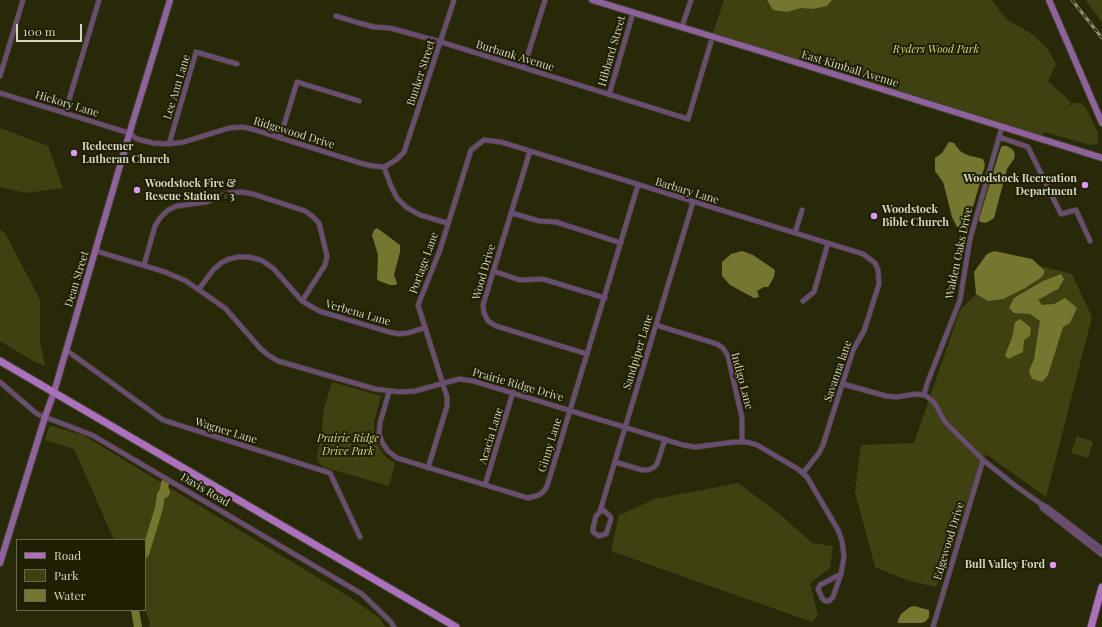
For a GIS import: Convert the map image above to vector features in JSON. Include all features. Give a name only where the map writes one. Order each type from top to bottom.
[{"type":"main road","points":[[0,361],[456,627]]},
{"type":"main road","points":[[1091,627],[1102,587]]},
{"type":"street","points":[[0,76],[23,0]]},
{"type":"street","points":[[65,113],[99,0]]},
{"type":"street","name":"Dean Street","points":[[0,562],[54,392],[129,133],[170,0]]},
{"type":"street","name":"Bunker Street","points":[[384,167],[396,160],[404,152],[454,0]]},
{"type":"street","points":[[524,68],[545,0]]},
{"type":"street","name":"East Kimball Avenue","points":[[592,0],[1102,158]]},
{"type":"street","points":[[682,27],[691,0]]},
{"type":"street","points":[[1049,0],[1102,123]]},
{"type":"street","name":"Hibbard Street","points":[[609,95],[633,12]]},
{"type":"street","name":"Burbank Avenue","points":[[336,16],[374,27],[390,28],[441,42],[688,119],[711,42]]},
{"type":"street","name":"Lee Ann Lane","points":[[169,144],[196,52],[237,64]]},
{"type":"street","points":[[280,138],[297,82],[359,101]]},
{"type":"street","name":"Hickory Lane","points":[[0,93],[129,133]]},
{"type":"street","name":"Walden Oaks Drive","points":[[924,395],[927,383],[960,300],[970,239],[1002,127]]},
{"type":"street","name":"Ridgewood Drive","points":[[129,133],[138,139],[153,143],[169,144],[184,142],[229,128],[252,129],[360,163],[384,167]]},
{"type":"street","points":[[999,138],[1028,147],[1060,214],[1076,210],[1090,241]]},
{"type":"street","name":"Barbary Lane","points":[[484,140],[502,142],[863,254],[875,263],[878,270]]},
{"type":"street","name":"Portage Lane","points":[[428,468],[446,406],[447,397],[418,306],[440,250],[447,223],[471,150],[484,140]]},
{"type":"street","name":"Wood Drive","points":[[530,151],[483,305],[484,313],[488,321],[496,326],[587,354]]},
{"type":"street","points":[[384,167],[397,198],[406,207],[420,215],[447,223]]},
{"type":"street","name":"Ginny Lane","points":[[389,392],[380,423],[379,434],[388,451],[397,458],[528,498],[539,495],[545,490],[548,483],[638,185]]},
{"type":"street","points":[[144,265],[155,226],[168,210],[177,206],[194,205],[207,202],[228,193],[242,192],[253,194],[305,211],[319,223],[327,256],[325,265],[302,301]]},
{"type":"street","name":"Sandpiper Lane","points":[[601,508],[610,516],[611,519],[606,534],[599,536],[593,532],[596,516],[600,512],[601,508],[615,462],[625,427],[693,202]]},
{"type":"street","points":[[795,233],[802,210]]},
{"type":"street","points":[[512,213],[539,222],[556,222],[621,243]]},
{"type":"street","points":[[803,301],[814,292],[828,243]]},
{"type":"street","name":"Prairie Ridge Drive","points":[[96,251],[144,265],[179,278],[199,289],[225,308],[260,348],[278,361],[389,392],[415,391],[459,379],[473,381],[695,447],[742,442],[757,445],[807,477],[838,530],[842,541],[844,556],[841,574],[833,598],[829,601],[825,601],[818,589],[820,585],[841,574]]},
{"type":"street","name":"Verbena Lane","points":[[199,289],[213,270],[221,263],[229,259],[249,257],[261,260],[273,268],[302,301],[319,311],[389,332],[408,333],[424,328]]},
{"type":"street","name":"Savanna lane","points":[[802,473],[819,454],[821,449],[853,350],[864,331],[879,284],[878,270]]},
{"type":"street","points":[[493,271],[520,280],[543,279],[605,298]]},
{"type":"street","name":"Indigo Lane","points":[[656,325],[717,344],[723,348],[728,356],[742,418],[742,442]]},
{"type":"street","name":"Wagner Lane","points":[[66,350],[163,420],[330,473],[360,537]]},
{"type":"street","name":"Davis Road","points":[[0,382],[31,409],[45,417],[92,435],[362,594],[390,620],[394,627]]},
{"type":"street","points":[[843,384],[886,396],[897,397],[915,394],[924,395],[934,402],[945,422],[983,460],[1102,549]]},
{"type":"street","name":"Acacia Lane","points":[[485,485],[513,392]]},
{"type":"street","points":[[615,462],[642,470],[653,468],[657,464],[665,439]]},
{"type":"street","name":"Edgewood Drive","points":[[933,627],[983,460]]},
{"type":"street","points":[[1041,504],[1042,508],[1102,555]]},
{"type":"green space","name":"Ryders Wood Park","points":[[724,0],[992,0],[1006,19],[1032,34],[1048,49],[1056,64],[1048,81],[1071,102],[1067,107],[1074,103],[1081,103],[1086,108],[1098,133],[1098,142],[1097,144],[1090,145],[1045,132],[1042,135],[713,33]]},
{"type":"green space","points":[[1102,0],[1102,22],[1086,1]]},
{"type":"green space","points":[[0,128],[48,146],[63,188],[26,193],[0,187]]},
{"type":"green space","points":[[0,230],[5,233],[40,300],[40,342],[45,366],[35,362],[0,341]]},
{"type":"green space","points":[[1012,259],[1072,274],[1092,317],[1046,497],[986,454],[955,542],[936,587],[909,581],[875,567],[855,492],[861,445],[914,443],[960,310]]},
{"type":"green space","name":"Prairie Ridge Drive Park","points":[[332,382],[381,396],[374,422],[374,436],[381,451],[387,458],[395,463],[389,486],[323,467],[318,461],[317,455],[321,440],[324,408]]},
{"type":"green space","points":[[51,426],[83,435],[343,593],[380,618],[385,627],[149,627],[150,623],[145,611],[146,539],[114,539],[74,449],[45,440],[49,427]]},
{"type":"green space","points":[[1077,436],[1093,442],[1088,458],[1071,453]]},
{"type":"green space","points":[[738,483],[782,516],[812,543],[833,546],[830,568],[810,583],[818,615],[812,622],[611,551],[619,515],[655,499]]},
{"type":"water","points":[[767,0],[832,0],[827,6],[812,9],[801,8],[787,12],[773,10]]},
{"type":"water","points":[[949,142],[954,143],[960,151],[967,155],[983,159],[985,165],[967,228],[964,231],[957,227],[952,217],[943,182],[935,171],[935,158],[942,153]]},
{"type":"water","points":[[1002,146],[1007,146],[1012,149],[1015,154],[1014,159],[1007,169],[994,218],[986,223],[980,222],[979,219]]},
{"type":"water","points":[[377,228],[400,245],[400,252],[394,275],[397,283],[396,285],[390,285],[377,280],[378,255],[372,235],[374,230]]},
{"type":"water","points":[[742,251],[753,255],[775,270],[774,277],[768,287],[764,287],[757,291],[759,297],[754,298],[730,285],[722,276],[722,262],[731,254]]},
{"type":"water","points":[[994,251],[1032,259],[1045,271],[1042,277],[1025,288],[1003,299],[988,301],[976,294],[974,272],[987,254]]},
{"type":"water","points":[[1061,274],[1064,279],[1058,289],[1038,300],[1042,305],[1054,304],[1065,298],[1077,308],[1070,323],[1063,327],[1048,375],[1042,382],[1032,379],[1029,371],[1034,359],[1040,321],[1030,314],[1014,313],[1009,308],[1014,298],[1043,281]]},
{"type":"water","points":[[1020,319],[1031,328],[1030,336],[1024,340],[1023,352],[1008,359],[1005,355],[1012,338],[1015,322]]},
{"type":"water","points":[[914,606],[929,610],[929,617],[926,621],[922,623],[898,623],[901,614],[910,607]]},
{"type":"waterway","points":[[146,551],[159,508],[161,495],[162,493],[165,494],[166,492],[164,489],[165,483]]},
{"type":"waterway","points":[[135,611],[138,627]]},
{"type":"railway","points":[[1072,0],[1102,38]]},
{"type":"place","name":"Redeemer Lutheran Church","points":[[74,153]]},
{"type":"place","name":"Woodstock Recreation Department","points":[[1085,185]]},
{"type":"place","name":"Woodstock Fire & Rescue Station #3","points":[[137,190]]},
{"type":"place","name":"Woodstock Bible Church","points":[[874,216]]},
{"type":"place","name":"Bull Valley Ford","points":[[1053,565]]}]
